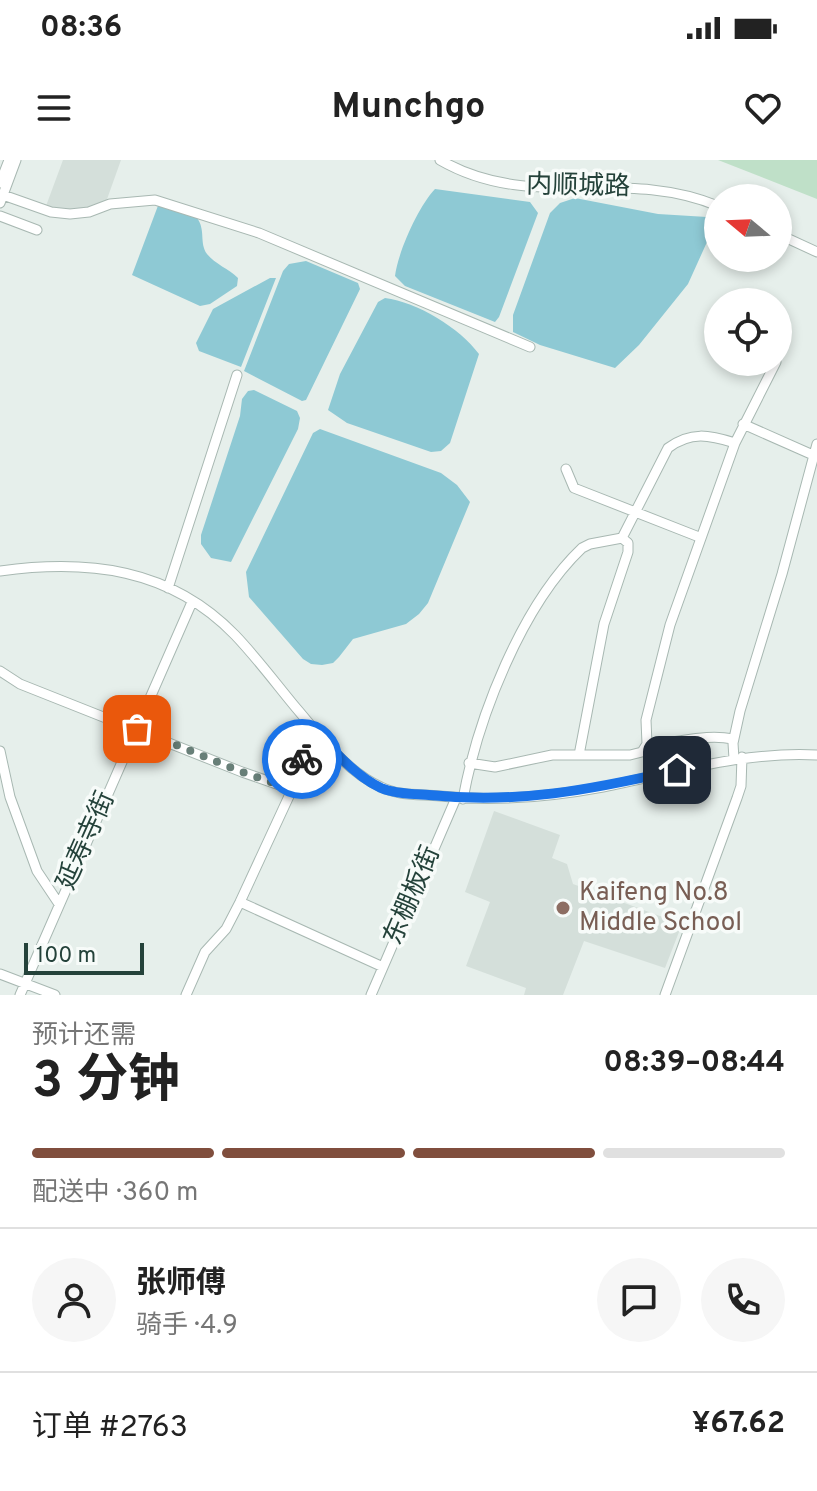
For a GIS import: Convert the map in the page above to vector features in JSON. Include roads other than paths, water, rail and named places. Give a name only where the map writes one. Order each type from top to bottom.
[{"type":"street","points":[[0,183],[9,160]]},
{"type":"street","points":[[16,160],[1,199],[70,214],[89,212],[110,204],[155,200],[259,233],[530,347]]},
{"type":"street","name":"内顺城路","points":[[440,160],[471,176],[497,184],[525,188],[649,188],[704,201]]},
{"type":"street","points":[[0,216],[37,230]]},
{"type":"street","points":[[792,240],[817,252]]},
{"type":"street","points":[[168,588],[237,375]]},
{"type":"street","points":[[469,763],[504,766],[542,756],[630,755],[642,752],[647,744],[646,720],[670,625],[699,537],[743,424],[768,376]]},
{"type":"street","points":[[743,424],[813,455]]},
{"type":"street","points":[[579,755],[604,624],[628,552],[628,543],[622,538],[634,512],[664,454],[675,442],[705,434],[735,443]]},
{"type":"street","points":[[665,995],[741,786],[733,739],[817,444]]},
{"type":"street","points":[[566,469],[574,488],[699,537]]},
{"type":"street","name":"东棚板街","points":[[371,995],[459,798],[469,763],[510,656],[539,599],[582,548],[622,538]]},
{"type":"street","points":[[0,571],[44,565],[91,567],[136,575],[168,588],[234,634],[339,756],[379,787],[397,792],[459,798],[552,795],[738,758],[817,755]]},
{"type":"street","name":"延寿寺街","points":[[20,995],[192,602]]},
{"type":"street","points":[[0,671],[20,684],[291,789]]},
{"type":"street","points":[[186,995],[205,952],[226,929],[240,902],[291,789],[313,727]]},
{"type":"street","points":[[647,744],[692,738],[733,739]]},
{"type":"street","name":"延寿寺街","points":[[0,751],[10,797],[37,871],[59,904]]},
{"type":"street","points":[[240,902],[383,967]]},
{"type":"street","points":[[0,974],[55,995]]},
{"type":"water","points":[[435,189],[530,202],[538,213],[495,322],[405,286],[395,276],[410,230]]},
{"type":"water","points":[[575,198],[658,214],[704,217],[704,249],[688,284],[639,345],[615,368],[540,345],[513,332],[513,315],[550,213],[560,203]]},
{"type":"water","points":[[159,203],[197,218],[207,254],[238,278],[237,286],[210,304],[200,306],[132,275]]},
{"type":"water","points":[[306,261],[358,283],[360,289],[306,400],[302,401],[244,371],[283,271],[289,264]]},
{"type":"water","points":[[270,278],[276,278],[241,367],[199,351],[196,343],[213,309]]},
{"type":"water","points":[[385,298],[411,305],[437,318],[461,335],[479,354],[450,443],[441,451],[431,452],[347,423],[328,410],[340,374],[378,302]]},
{"type":"water","points":[[254,390],[297,411],[300,418],[298,429],[231,562],[211,558],[201,544],[201,535],[240,416],[242,399],[248,391]]},
{"type":"water","points":[[320,429],[441,473],[457,485],[470,502],[428,603],[419,614],[406,624],[353,639],[333,663],[322,665],[303,659],[249,597],[246,572],[313,433]]},
{"type":"place","name":"Kaifeng No.8 Middle School","points":[[563,908]]}]
